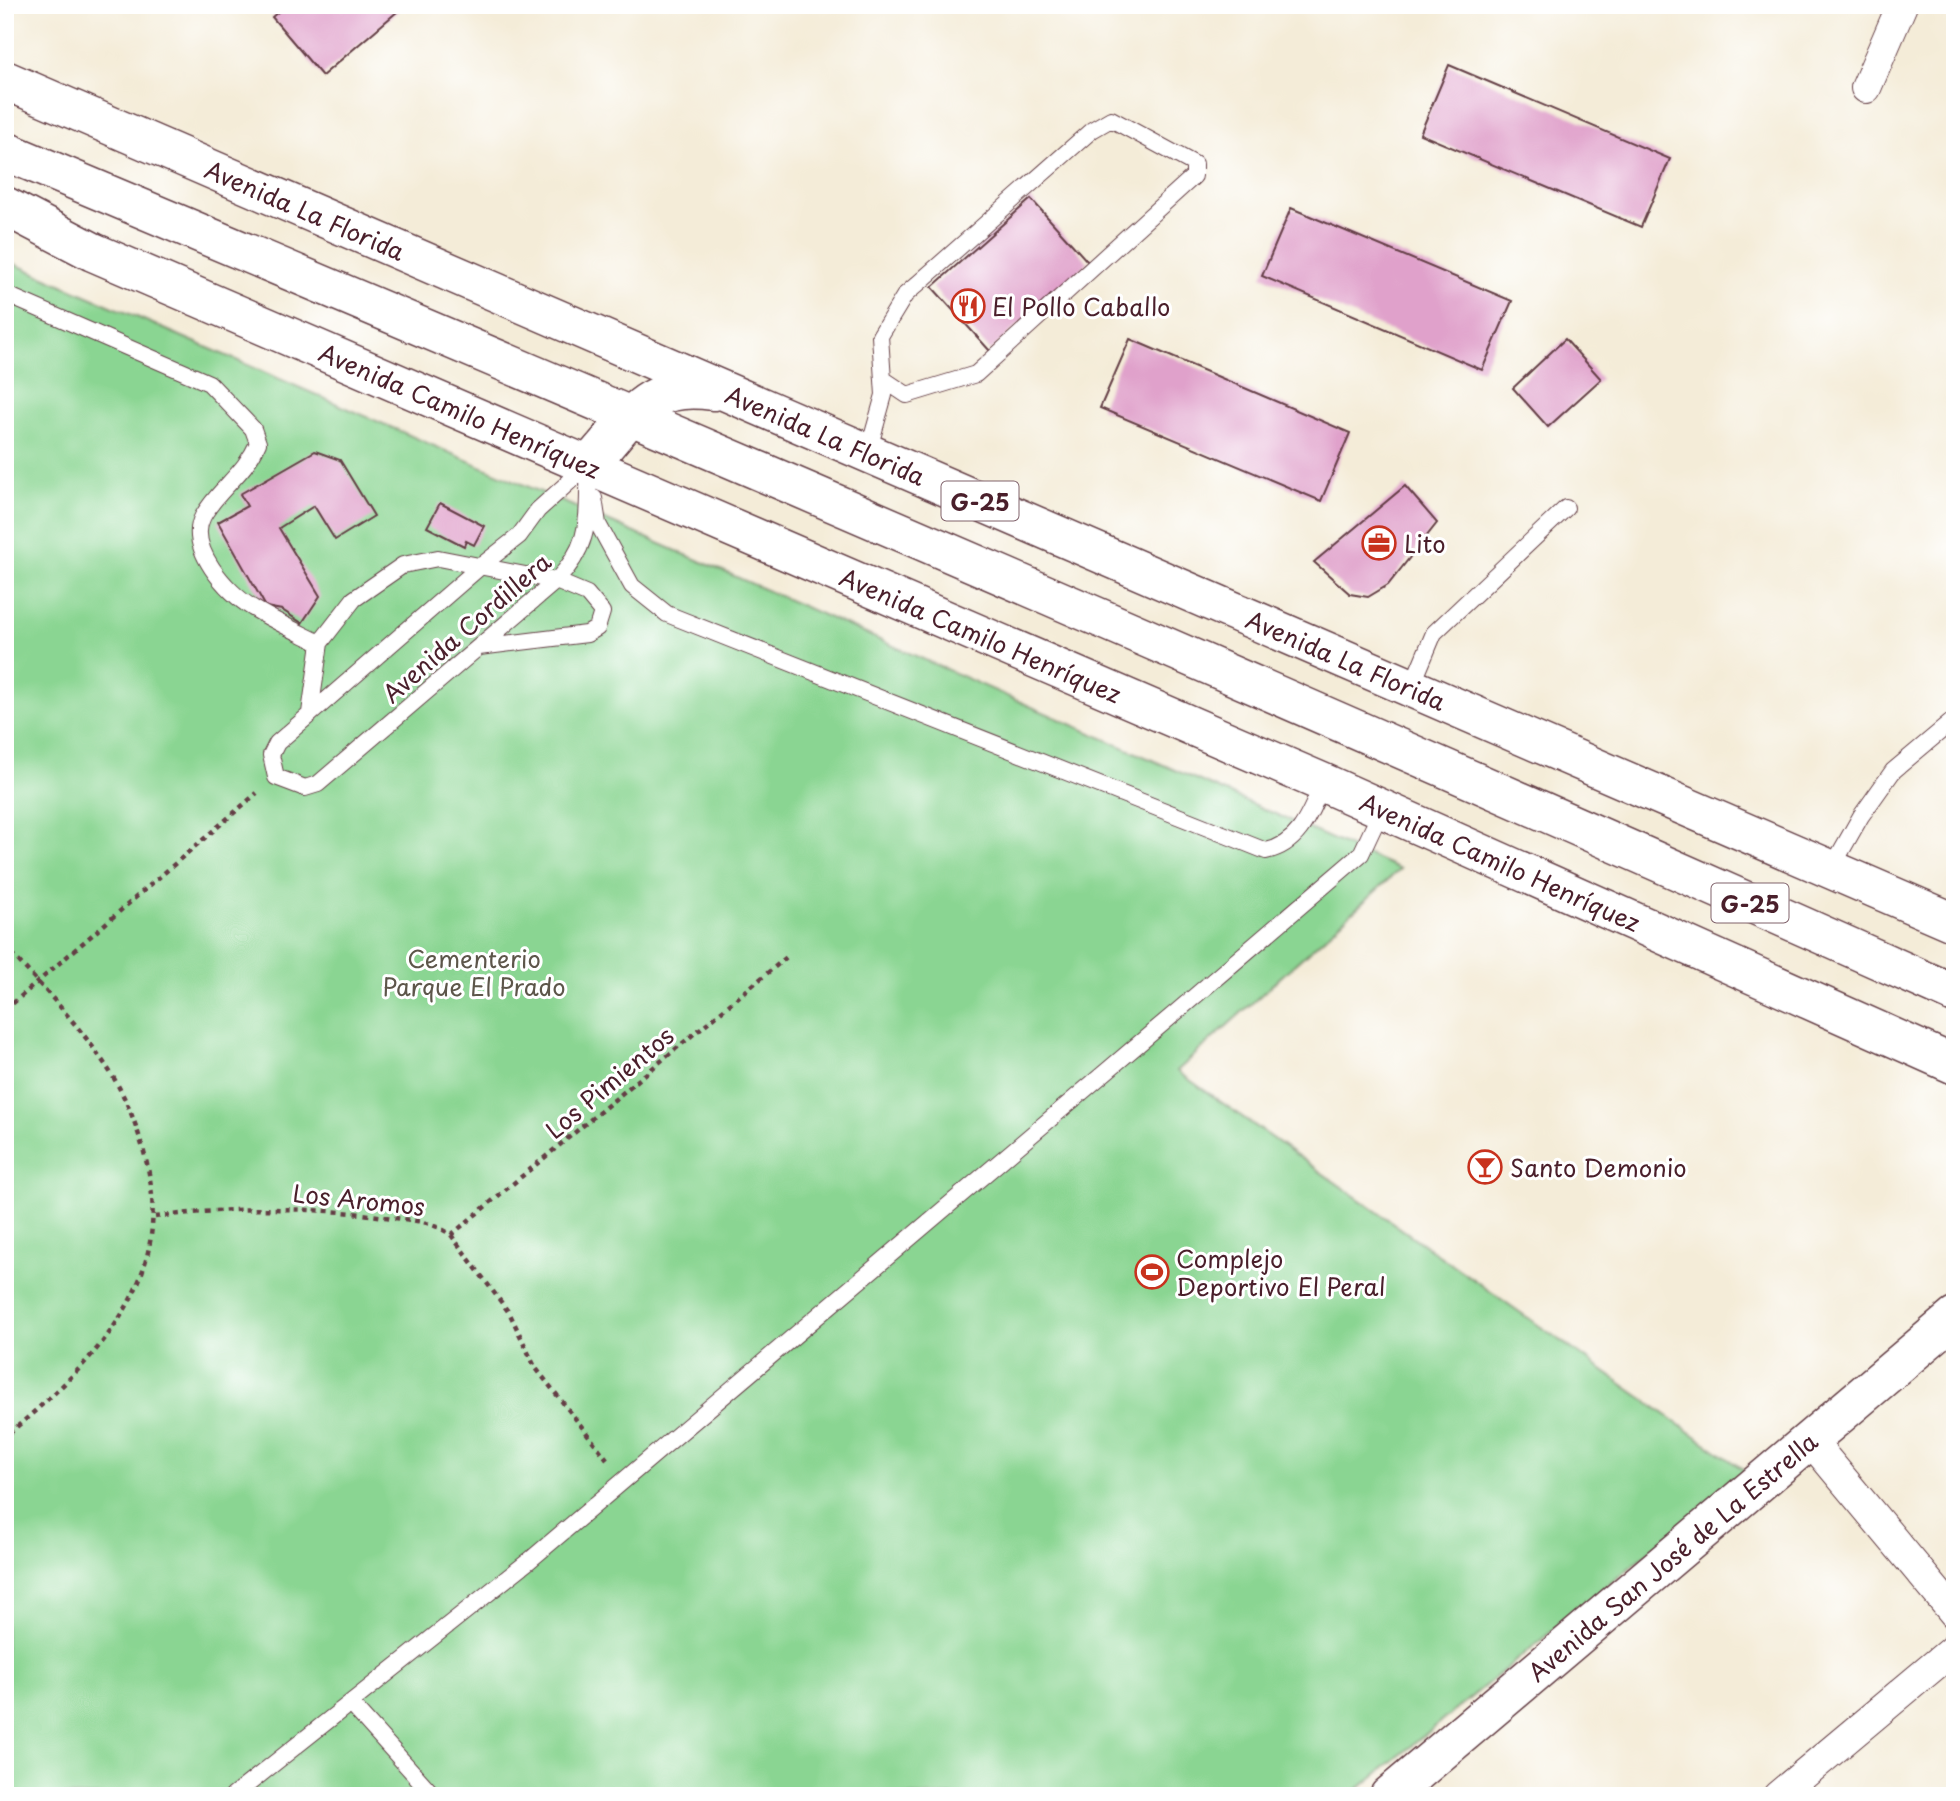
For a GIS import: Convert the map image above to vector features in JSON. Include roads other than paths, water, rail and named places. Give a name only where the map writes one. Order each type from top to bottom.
[{"type":"main road","name":"Avenida La Florida","points":[[5,80],[1955,923]]},
{"type":"main road","name":"G-25","points":[[5,151],[634,415],[1545,811],[1955,995]]},
{"type":"main road","name":"Avenida Camilo Henríquez","points":[[5,206],[93,252],[1324,783],[1955,1065]]},
{"type":"main road","points":[[589,464],[634,415],[662,392],[699,389],[736,394]]},
{"type":"main road","name":"Avenida San José de La Estrella","points":[[1389,1796],[1955,1317]]},
{"type":"street","points":[[1866,88],[1902,5]]},
{"type":"street","points":[[1811,1441],[1955,1614]]},
{"type":"street","points":[[1778,1796],[1955,1648]]},
{"type":"lane","points":[[868,452],[884,395],[880,336],[905,295],[1092,130],[1111,119],[1194,164],[1194,176],[976,374],[907,395],[883,379]]},
{"type":"lane","points":[[5,294],[209,383],[253,429],[258,443],[250,463],[203,515],[197,531],[198,545],[216,573],[250,607],[320,643]]},
{"type":"lane","name":"Avenida Cordillera","points":[[589,464],[585,541],[573,563],[556,581],[318,784],[305,788],[276,777],[271,755],[277,743],[519,536],[538,510],[589,464]]},
{"type":"lane","points":[[589,464],[598,524],[632,586],[667,614],[1266,851],[1279,848],[1296,837],[1324,783]]},
{"type":"lane","points":[[1410,688],[1434,633],[1566,508]]},
{"type":"lane","points":[[310,713],[320,643],[354,599],[403,565],[438,558],[556,581],[587,594],[602,612],[597,628],[587,634],[480,647]]},
{"type":"lane","points":[[1831,870],[1861,816],[1893,771],[1955,719]]},
{"type":"lane","points":[[233,1796],[540,1551],[1361,854],[1382,809]]},
{"type":"lane","points":[[351,1704],[434,1796]]},
{"type":"place","name":"El Pollo Caballo","points":[[968,306]]},
{"type":"place","name":"Lito","points":[[1379,543]]},
{"type":"place","name":"Santo Demonio","points":[[1485,1167]]},
{"type":"place","name":"Complejo Deportivo El Peral","points":[[1152,1272]]},
{"type":"park label","name":"Cementerio Parque El Prado","points":[[474,972]]}]
